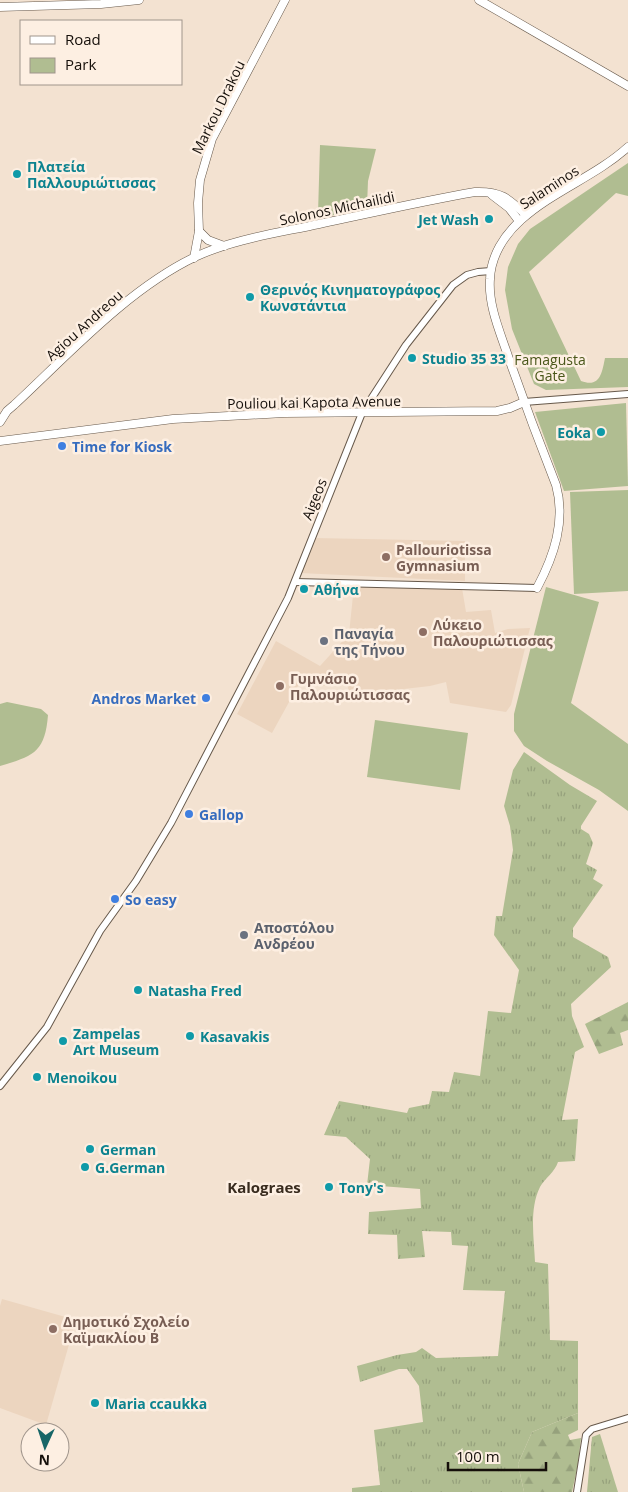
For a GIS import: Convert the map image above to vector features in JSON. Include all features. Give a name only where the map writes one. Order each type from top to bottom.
[{"type":"main road","points":[[0,7],[101,4],[139,0]]},
{"type":"main road","name":"Markou Drakou","points":[[194,258],[199,231],[198,192],[206,156],[212,139],[272,28],[285,0]]},
{"type":"main road","points":[[479,0],[628,86]]},
{"type":"main road","name":"Salaminos","points":[[537,588],[547,569],[555,545],[560,523],[560,504],[556,485],[524,402],[493,307],[490,288],[491,271],[494,258],[503,241],[519,221],[603,166],[628,147]]},
{"type":"main road","points":[[486,192],[509,208],[519,221]]},
{"type":"main road","name":"Solonos Michailidi","points":[[194,258],[226,246],[296,229],[463,194],[486,192],[504,196],[526,215]]},
{"type":"main road","points":[[199,231],[208,240],[226,246]]},
{"type":"main road","name":"Markou Drakou","points":[[199,231],[206,253]]},
{"type":"main road","name":"Agiou Andreou","points":[[0,422],[7,411],[99,326],[153,283],[194,258]]},
{"type":"main road","name":"Pouliou kai Kapota Avenue","points":[[0,441],[172,419],[284,413],[496,411],[524,402]]},
{"type":"street","name":"Aigeos","points":[[0,1086],[47,1026],[103,926],[152,857],[279,616],[295,582],[362,413],[406,345],[453,285],[467,276],[478,272],[491,271]]},
{"type":"street","name":"Pouliou kai Kapota Avenue","points":[[524,402],[628,394]]},
{"type":"street","points":[[295,582],[537,588]]},
{"type":"street","points":[[577,1492],[586,1434],[592,1428],[628,1418]]},
{"type":"shaded area","name":"Pallouriotissa Gymnasium","points":[[314,538],[465,541],[465,581],[300,573]]},
{"type":"shaded area","points":[[354,586],[462,588],[466,612],[491,610],[495,633],[508,629],[530,628],[511,705],[506,712],[450,703],[446,682],[430,686],[352,695],[349,693],[347,682],[321,686],[299,684],[272,733],[237,714],[276,641],[320,666],[349,634]]},
{"type":"shaded area","points":[[2,1299],[76,1320],[47,1422],[38,1422],[0,1408],[0,1306]]},
{"type":"green space","points":[[320,145],[376,149],[368,181],[367,206],[365,209],[324,217],[318,214]]},
{"type":"green space","name":"Famagusta Gate","points":[[628,163],[628,196],[616,193],[529,272],[581,381],[587,383],[596,381],[601,374],[605,358],[628,358],[628,387],[546,390],[534,384],[512,329],[505,290],[508,267],[518,244],[530,229]]},
{"type":"green space","points":[[626,403],[628,486],[564,491],[535,412]]},
{"type":"green space","points":[[628,490],[628,591],[574,594],[570,492]]},
{"type":"green space","points":[[546,587],[599,602],[571,703],[628,744],[628,811],[599,790],[524,746],[514,731],[514,714]]},
{"type":"green space","points":[[7,702],[41,709],[48,715],[44,738],[35,751],[21,759],[0,766],[0,704]]},
{"type":"green space","points":[[375,720],[468,733],[460,790],[367,777]]},
{"type":"green space","points":[[524,752],[570,785],[597,801],[581,829],[589,834],[593,843],[586,864],[597,870],[593,879],[603,885],[573,928],[573,937],[608,957],[611,967],[571,1004],[572,1016],[584,1047],[575,1052],[562,1120],[578,1119],[575,1161],[558,1162],[555,1169],[540,1187],[533,1214],[535,1262],[548,1264],[550,1340],[578,1341],[578,1413],[532,1432],[518,1464],[524,1492],[352,1492],[352,1488],[380,1485],[374,1430],[423,1422],[419,1386],[407,1369],[399,1369],[360,1382],[357,1366],[416,1352],[422,1348],[436,1358],[498,1356],[505,1291],[463,1290],[468,1246],[452,1245],[451,1232],[422,1231],[425,1257],[398,1259],[397,1235],[368,1234],[369,1212],[421,1208],[420,1189],[367,1185],[370,1159],[346,1137],[324,1135],[339,1101],[407,1113],[409,1108],[429,1104],[432,1091],[449,1092],[454,1072],[480,1076],[488,1011],[511,1013],[519,970],[494,935],[496,916],[502,916],[513,850],[510,826],[504,806],[513,770]]},
{"type":"green space","points":[[628,1002],[628,1030],[620,1033],[623,1045],[599,1054],[585,1024]]},
{"type":"green space","points":[[578,1413],[578,1430],[568,1435],[570,1440],[581,1438],[572,1492],[524,1492],[518,1464],[532,1432]]},
{"type":"green space","points":[[600,1434],[618,1492],[587,1492],[592,1437]]},
{"type":"place","name":"Πλατεία Παλλουριώτισσας","points":[[17,174]]},
{"type":"place","name":"Jet Wash","points":[[489,219]]},
{"type":"place","name":"Θερινός Κινηματογράφος Κωνστάντια","points":[[250,297]]},
{"type":"place","name":"Studio 35 33","points":[[412,358]]},
{"type":"place","name":"Eoka","points":[[601,432]]},
{"type":"place","name":"Time for Kiosk","points":[[62,446]]},
{"type":"place","name":"Pallouriotissa Gymnasium","points":[[386,557]]},
{"type":"place","name":"Αθήνα","points":[[304,589]]},
{"type":"place","name":"Λύκειο Παλουριώτισσας","points":[[423,632]]},
{"type":"place","name":"Παναγία της Τήνου","points":[[324,641]]},
{"type":"place","name":"Γυμνάσιο Παλουριώτισσας","points":[[280,686]]},
{"type":"place","name":"Andros Market","points":[[206,698]]},
{"type":"place","name":"Gallop","points":[[189,814]]},
{"type":"place","name":"So easy","points":[[115,899]]},
{"type":"place","name":"Αποστόλου Ανδρέου","points":[[244,935]]},
{"type":"place","name":"Natasha Fred","points":[[138,990]]},
{"type":"place","name":"Kasavakis","points":[[190,1036]]},
{"type":"place","name":"Zampelas Art Museum","points":[[63,1041]]},
{"type":"place","name":"Menoikou","points":[[37,1077]]},
{"type":"place","name":"German","points":[[90,1149]]},
{"type":"place","name":"G.German","points":[[85,1167]]},
{"type":"place","name":"Tony's","points":[[329,1187]]},
{"type":"place","name":"Δημοτικό Σχολείο Καϊμακλίου Β΄","points":[[53,1329]]},
{"type":"place","name":"Maria ccaukka","points":[[95,1403]]},
{"type":"district","name":"Kalograes","points":[[264,1187]]}]
